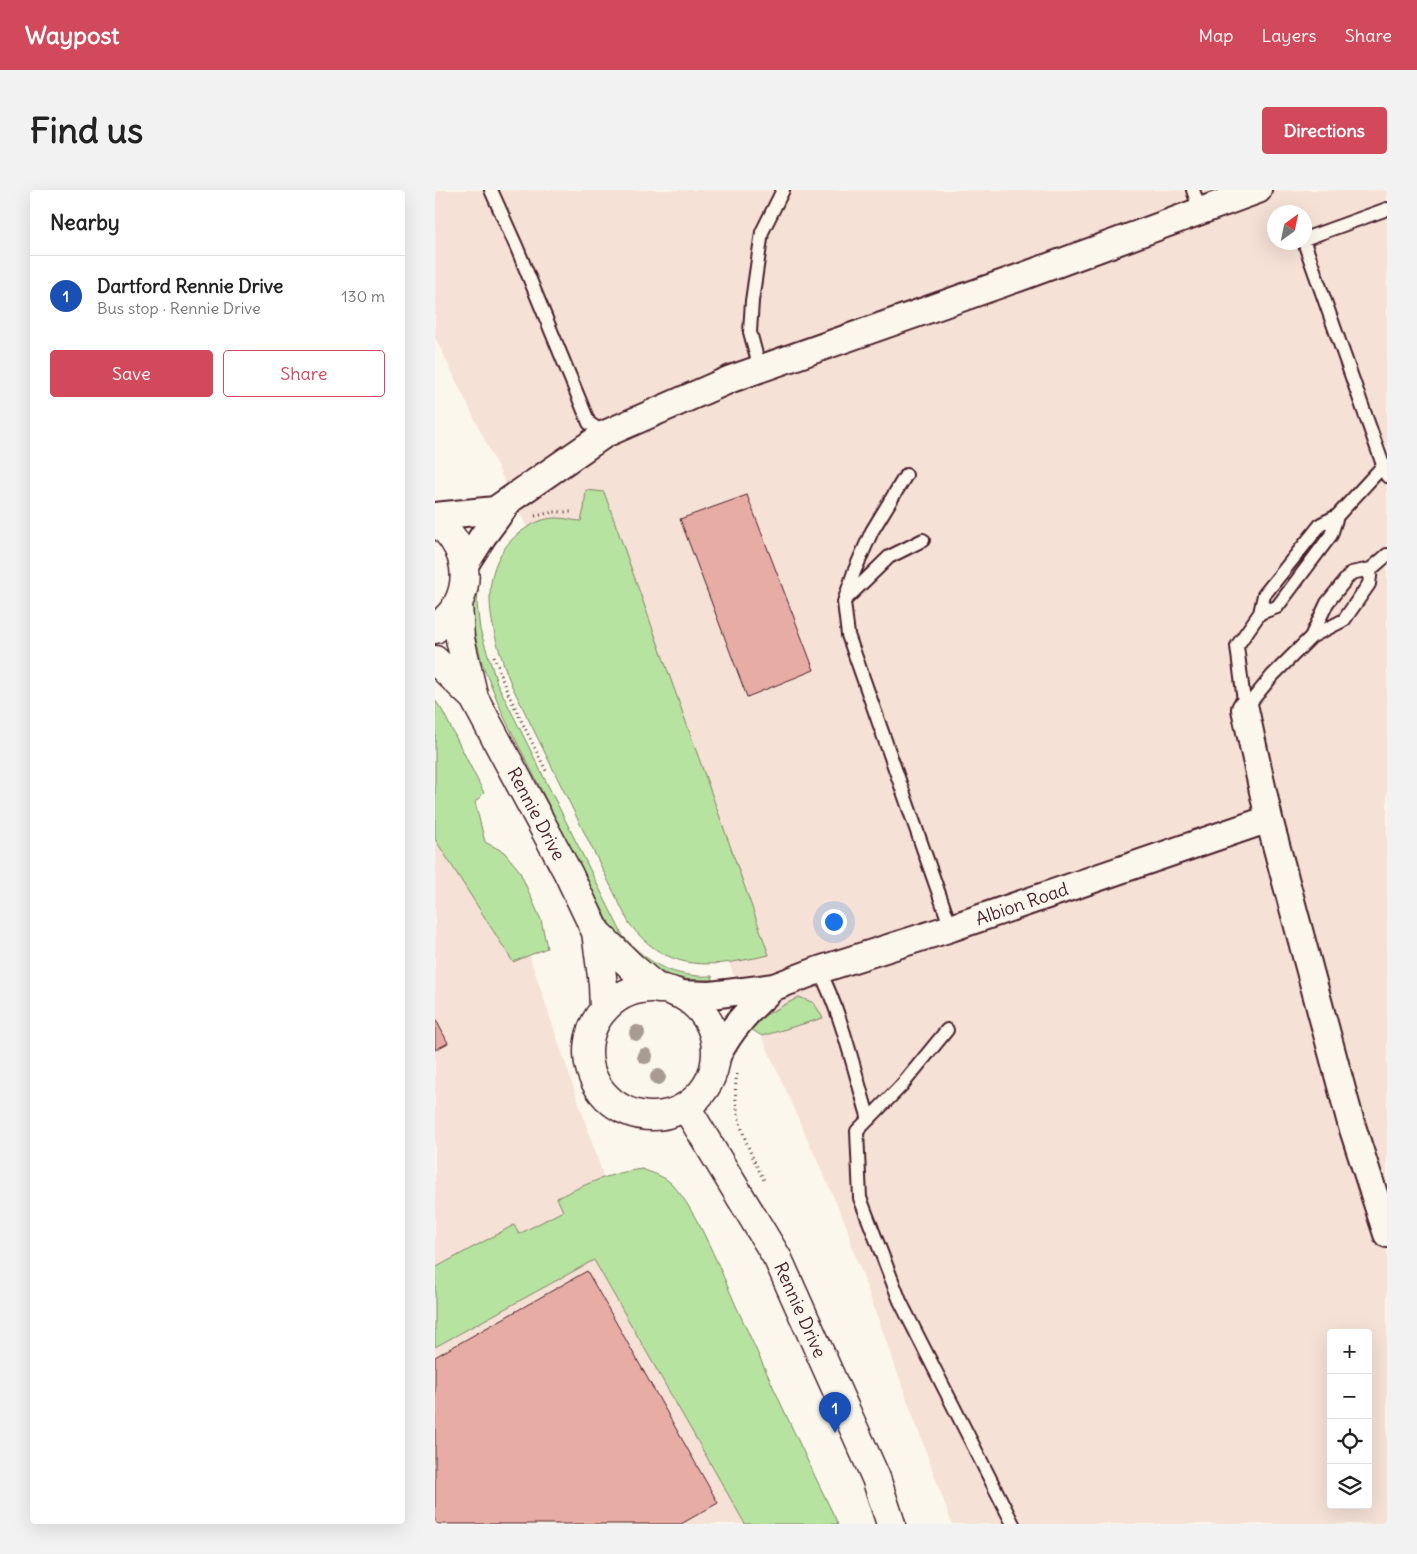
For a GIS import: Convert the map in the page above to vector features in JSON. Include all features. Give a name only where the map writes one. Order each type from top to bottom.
[{"type":"street","points":[[435,516],[495,510],[605,434],[731,379],[1021,277],[1197,200],[1258,190]]},
{"type":"street","points":[[464,566],[483,536],[509,502]]},
{"type":"street","name":"Rennie Drive","points":[[435,521],[453,537],[460,551],[464,566],[464,585],[458,603],[448,618],[435,629]]},
{"type":"street","name":"Rennie Drive","points":[[458,603],[460,640],[474,698],[568,873],[596,932],[603,984],[604,1010]]},
{"type":"street","name":"Rennie Drive","points":[[435,660],[474,698]]},
{"type":"street","points":[[1245,709],[1269,819],[1351,1123],[1387,1234]]},
{"type":"street","name":"Albion Road","points":[[668,991],[711,995],[774,987],[819,970],[951,928],[1269,819]]},
{"type":"street","name":"Rennie Drive","points":[[596,932],[632,967],[668,991],[694,1004],[707,1020],[727,1064],[711,1077],[701,1094],[686,1107],[664,1116],[639,1115],[617,1106],[599,1089],[590,1070],[588,1049],[593,1028],[604,1010],[619,998],[638,990],[668,991]]},
{"type":"street","name":"Albion Road","points":[[727,1064],[724,1041],[739,1020],[774,987]]},
{"type":"street","name":"Rennie Drive","points":[[686,1107],[778,1259],[876,1478],[891,1524]]},
{"type":"lane","points":[[491,190],[589,423],[605,434]]},
{"type":"lane","points":[[760,369],[750,332],[752,301],[762,232],[783,190]]},
{"type":"lane","points":[[1312,238],[1387,209]]},
{"type":"lane","points":[[1245,709],[1237,646],[1261,613],[1264,595],[1321,524],[1337,516],[1385,471],[1307,250]]},
{"type":"lane","points":[[906,475],[872,531],[854,572],[844,602],[848,634],[951,928]]},
{"type":"lane","points":[[844,602],[889,557],[923,540]]},
{"type":"lane","points":[[1311,637],[1327,603],[1351,573],[1371,569],[1387,555]]},
{"type":"lane","points":[[1245,709],[1272,676],[1311,637],[1344,620],[1369,584],[1371,569]]},
{"type":"lane","points":[[819,970],[827,985],[837,1014],[869,1119]]},
{"type":"lane","points":[[947,1030],[902,1086],[857,1131],[860,1198],[901,1301],[1013,1524]]},
{"type":"path","points":[[533,516],[553,512],[574,512]]},
{"type":"path","points":[[493,654],[505,687],[548,775]]},
{"type":"path","points":[[727,1064],[735,1086],[738,1113],[755,1162],[769,1188]]},
{"type":"shaded area","points":[[435,190],[1387,190],[1387,1524],[952,1524],[853,1249],[847,1227],[624,729],[435,337]]},
{"type":"shaded area","points":[[435,798],[505,883],[615,1211],[760,1524],[435,1524]]},
{"type":"green space","points":[[586,490],[604,492],[769,955],[710,964],[693,963],[659,952],[644,940],[629,923],[511,684],[498,646],[490,606],[491,586],[495,567],[504,549],[519,533],[532,524],[553,518],[581,521]]},
{"type":"green space","points":[[475,581],[479,581],[477,604],[480,630],[497,683],[623,936],[642,954],[663,967],[686,975],[712,976],[713,980],[690,980],[671,976],[652,967],[616,936],[504,717],[482,663],[473,627],[472,598]]},
{"type":"green space","points":[[435,700],[442,710],[484,793],[475,802],[485,842],[504,852],[519,870],[541,920],[547,948],[513,962],[435,839]]},
{"type":"green space","points":[[799,997],[814,1003],[823,1018],[762,1036],[749,1028],[764,1016]]},
{"type":"green space","points":[[642,1169],[669,1181],[682,1196],[700,1226],[838,1524],[745,1524],[594,1260],[435,1347],[435,1268],[514,1225],[519,1234],[563,1211],[557,1198],[608,1176]]},
{"type":"building","points":[[747,495],[814,670],[747,697],[680,519]]},
{"type":"building","points":[[435,1018],[448,1043],[435,1050]]},
{"type":"building","points":[[587,1271],[718,1503],[681,1524],[435,1524],[435,1357]]},
{"type":"place","name":"Dartford Rennie Drive","points":[[835,1433]]}]
